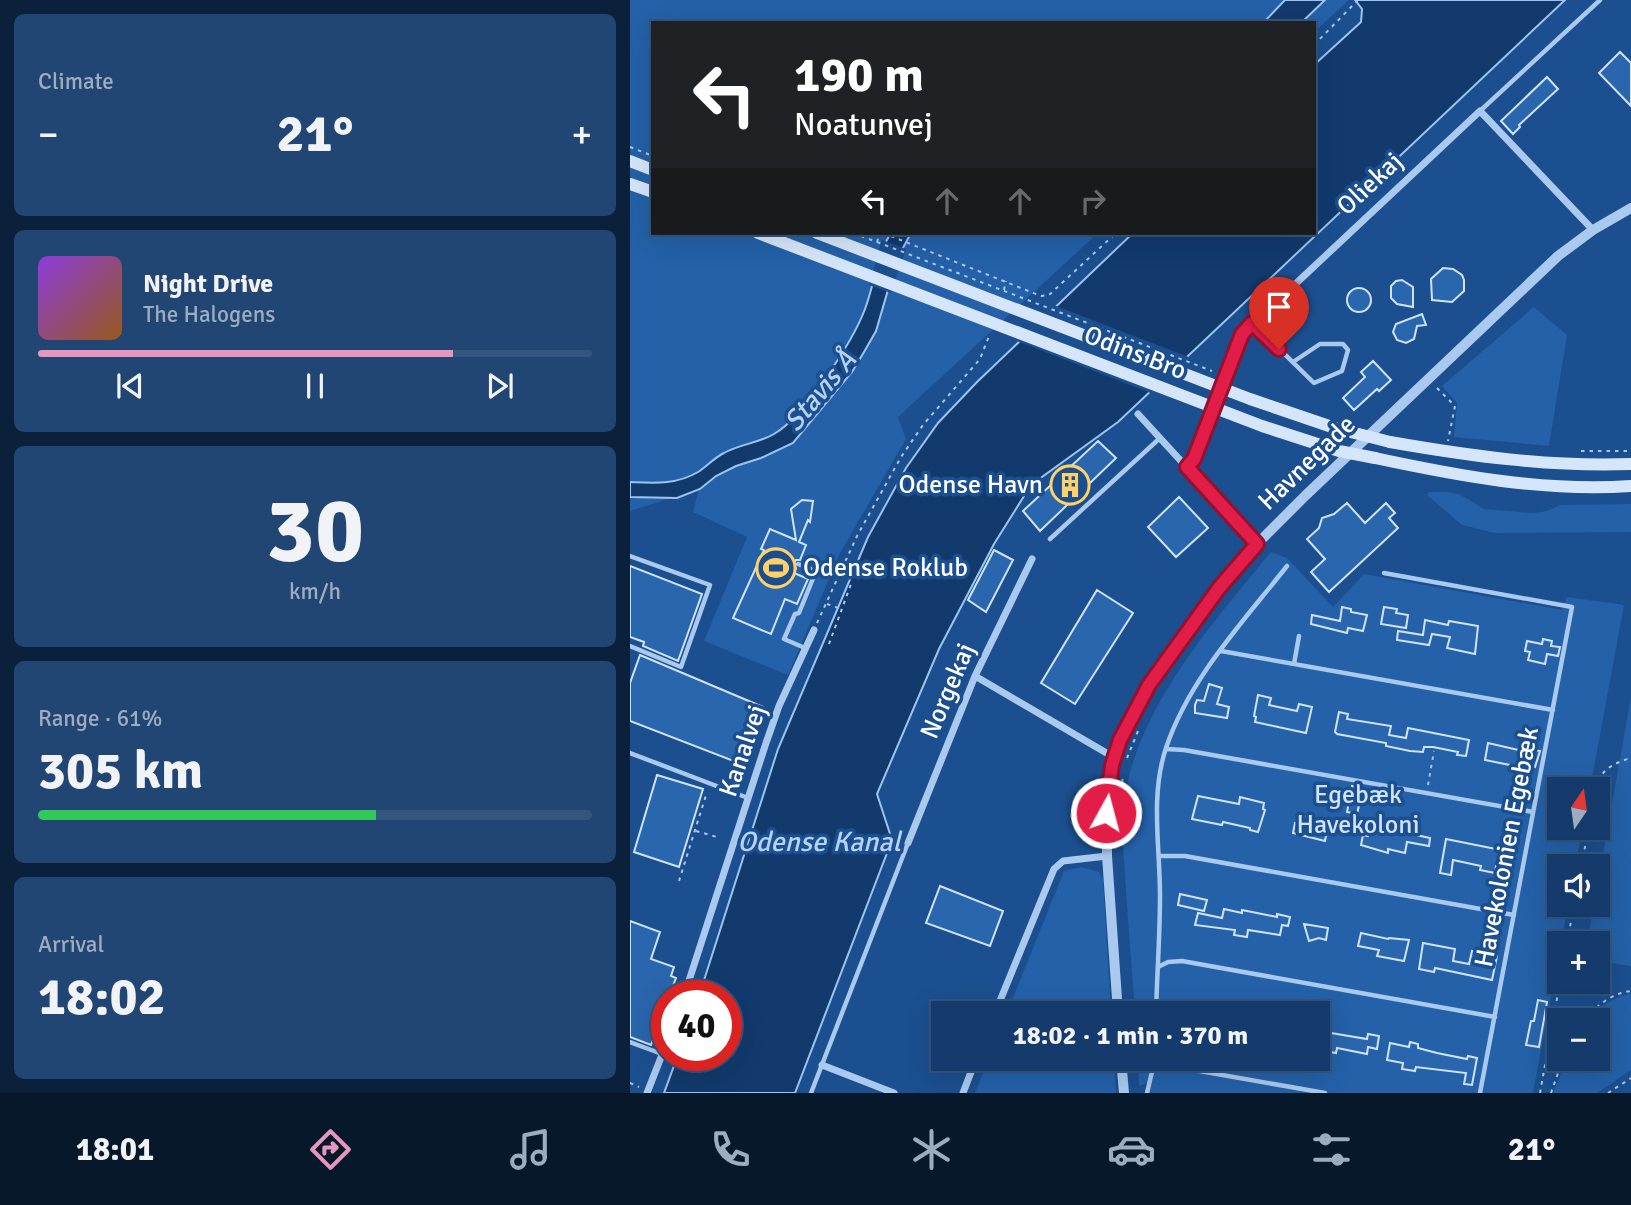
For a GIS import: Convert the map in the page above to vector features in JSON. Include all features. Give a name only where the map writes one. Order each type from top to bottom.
[{"type":"main road","points":[[630,161],[651,169]]},
{"type":"main road","points":[[630,184],[651,191]]},
{"type":"main road","name":"Odins Bro","points":[[763,235],[1262,426],[1339,451],[1456,475],[1557,487],[1631,486]]},
{"type":"main road","name":"Odins Bro","points":[[822,235],[1250,399],[1335,428],[1390,442],[1462,455],[1557,464],[1631,464]]},
{"type":"street","points":[[1480,111],[1593,230]]},
{"type":"street","name":"Oliekaj","points":[[1187,467],[1194,459],[1242,334],[1480,111]]},
{"type":"street","name":"Havnegade","points":[[1117,1001],[1107,856],[1108,791],[1121,759],[1120,740],[1149,685],[1219,588],[1257,544],[1316,485],[1558,256],[1593,230],[1631,208]]},
{"type":"street","points":[[1138,414],[1257,544]]},
{"type":"street","name":"Norgekaj","points":[[908,843],[975,676],[1032,559]]},
{"type":"street","name":"Kanalvej","points":[[689,980],[779,706],[814,630]]},
{"type":"street","points":[[975,676],[1121,759]]},
{"type":"street","points":[[1000,1001],[1054,869],[1063,860],[1107,856]]},
{"type":"street","points":[[822,1065],[894,1093]]},
{"type":"street","points":[[647,1093],[655,1071]]},
{"type":"street","points":[[963,1093],[971,1071]]},
{"type":"street","points":[[1122,1071],[1124,1093]]},
{"type":"lane","points":[[1480,111],[1600,0]]},
{"type":"lane","points":[[1252,323],[1314,383],[1342,371],[1348,350],[1343,344],[1320,344],[1293,362]]},
{"type":"lane","points":[[1050,539],[1160,438]]},
{"type":"lane","points":[[630,556],[710,585],[681,667],[630,646]]},
{"type":"lane","points":[[798,564],[816,571],[799,613],[795,614],[784,639],[806,649]]},
{"type":"lane","points":[[1157,1001],[1160,893],[1157,800],[1166,749],[1188,700],[1221,651],[1287,566]]},
{"type":"lane","name":"Havekolonien Egebæk","points":[[1384,573],[1572,607],[1480,1093]]},
{"type":"lane","points":[[1294,664],[1299,636]]},
{"type":"lane","points":[[1221,651],[1553,710]]},
{"type":"lane","points":[[1166,749],[1197,752],[1533,812]]},
{"type":"lane","points":[[630,753],[748,799]]},
{"type":"lane","points":[[811,1093],[908,843]]},
{"type":"lane","points":[[1159,856],[1185,856],[1514,915]]},
{"type":"lane","points":[[1158,968],[1168,962],[1182,961],[1495,1017]]},
{"type":"lane","points":[[630,1042],[651,1050]]},
{"type":"lane","points":[[1147,1093],[1152,1071]]},
{"type":"lane","points":[[1208,1071],[1325,1093]]},
{"type":"path","points":[[1316,43],[1358,0]]},
{"type":"path","points":[[630,147],[651,155]]},
{"type":"path","name":"Odins Bro","points":[[858,235],[1215,372]]},
{"type":"path","points":[[877,242],[880,235]]},
{"type":"path","points":[[886,235],[1041,296],[1049,295],[1114,235]]},
{"type":"path","points":[[1003,292],[1006,281]]},
{"type":"path","points":[[814,630],[843,566],[901,457],[923,425],[980,359],[989,335]]},
{"type":"path","points":[[1435,386],[1455,406],[1448,442],[1457,443]]},
{"type":"path","points":[[1576,451],[1631,451]]},
{"type":"path","points":[[829,644],[851,584]]},
{"type":"path","points":[[826,603],[842,610]]},
{"type":"path","points":[[1121,759],[1140,727]]},
{"type":"path","points":[[1427,793],[1434,751]]},
{"type":"path","points":[[1600,777],[1618,762],[1631,758]]},
{"type":"path","points":[[1119,803],[1124,770]]},
{"type":"path","points":[[679,881],[707,792]]},
{"type":"path","points":[[695,830],[717,837]]},
{"type":"path","points":[[1594,1008],[1631,991]]},
{"type":"path","points":[[1540,1093],[1558,994]]},
{"type":"path","points":[[1551,1093],[1559,1071]]},
{"type":"path","points":[[1608,1093],[1631,1078]]},
{"type":"path","points":[[1615,1089],[1618,1093]]},
{"type":"green space","points":[[630,0],[1349,0],[1316,30],[1316,21],[651,21],[651,235],[1096,235],[898,417],[906,439],[840,553],[788,675],[704,641],[747,537],[693,512],[699,489],[630,511]]},
{"type":"green space","points":[[1534,307],[1567,335],[1549,446],[1454,437],[1457,403],[1442,386]]},
{"type":"green space","points":[[1429,492],[1459,494],[1484,509],[1533,513],[1561,505],[1631,504],[1631,532],[1495,533],[1462,525],[1427,495]]},
{"type":"green space","name":"Egebæk Havekoloni","points":[[1271,552],[1287,558],[1333,607],[1364,574],[1562,610],[1567,597],[1624,605],[1592,777],[1547,777],[1547,840],[1580,840],[1578,854],[1547,854],[1547,917],[1566,917],[1563,931],[1547,931],[1547,994],[1552,994],[1533,1093],[1149,1093],[1148,1083],[1139,1086],[1138,1071],[1330,1071],[1330,1001],[1134,1001],[1124,866],[1126,790],[1148,725],[1184,663]]},
{"type":"green space","points":[[1631,697],[1631,966],[1610,963],[1610,931],[1589,931],[1592,917],[1610,917],[1610,854],[1603,854],[1605,840],[1610,840],[1610,815]]},
{"type":"green space","points":[[1081,867],[1099,872],[1103,880],[1110,1001],[1012,1001],[1064,871]]},
{"type":"green space","points":[[1631,993],[1631,1070],[1597,1093],[1553,1093],[1562,1071],[1610,1071],[1610,1008],[1601,1008]]},
{"type":"green space","points":[[984,1071],[1115,1071],[1116,1093],[975,1093]]},
{"type":"water","points":[[1285,0],[1325,0],[1303,21],[1265,21]]},
{"type":"water","name":"Odense Kanal","points":[[1355,0],[1565,0],[1118,422],[1031,485],[994,544],[939,649],[877,794],[892,840],[795,1093],[664,1093],[672,1071],[742,1071],[742,980],[704,980],[778,749],[868,537],[906,468],[938,423],[977,382],[1131,235],[1316,235],[1316,63],[1361,22],[1362,9]]},
{"type":"water","name":"Stavis Å","points":[[890,235],[910,235],[897,259],[876,331],[852,372],[793,443],[736,466],[716,476],[700,489],[677,498],[630,497],[630,482],[665,482],[690,476],[724,453],[762,440],[786,425],[826,377],[859,323]]},
{"type":"pier","points":[[882,240],[906,249],[891,293],[869,285]]},
{"type":"pier","points":[[1051,304],[1191,358],[1153,394],[1014,340]]},
{"type":"building","points":[[1620,52],[1631,63],[1631,106],[1599,73]]},
{"type":"building","points":[[1547,77],[1558,89],[1519,125],[1513,134],[1501,121]]},
{"type":"building","points":[[1443,268],[1453,269],[1462,275],[1464,280],[1464,291],[1452,302],[1432,300],[1431,279]]},
{"type":"building","points":[[1402,280],[1413,287],[1413,307],[1397,304],[1391,298],[1391,286]]},
{"type":"building","points":[[1359,288],[1368,291],[1371,300],[1368,309],[1359,312],[1350,309],[1347,300],[1350,291]]},
{"type":"building","points":[[1422,314],[1426,325],[1417,326],[1414,339],[1406,343],[1397,340],[1393,332],[1396,324]]},
{"type":"building","points":[[1373,361],[1391,380],[1354,410],[1343,398],[1365,377],[1361,372]]},
{"type":"building","name":"Odense Havn","points":[[1098,441],[1116,458],[1040,531],[1023,511]]},
{"type":"building","points":[[1179,497],[1208,528],[1176,557],[1148,527]]},
{"type":"building","points":[[802,500],[813,501],[810,522],[808,520],[799,542],[806,545],[800,560],[793,564],[796,568],[794,573],[808,579],[797,604],[785,599],[771,634],[733,618],[764,550],[761,549],[770,529],[796,540],[791,509]]},
{"type":"building","points":[[1347,503],[1365,523],[1386,503],[1395,513],[1389,518],[1398,528],[1329,592],[1311,572],[1325,559],[1307,539],[1319,528],[1322,518],[1334,514]]},
{"type":"building","points":[[994,550],[1013,560],[986,612],[968,600]]},
{"type":"building","points":[[630,566],[702,594],[678,661],[643,646],[644,642],[630,637]]},
{"type":"building","points":[[1097,590],[1133,613],[1075,704],[1041,683]]},
{"type":"building","points":[[1342,607],[1367,615],[1363,631],[1348,628],[1347,633],[1311,624],[1312,615],[1340,621]]},
{"type":"building","points":[[1384,607],[1397,609],[1396,613],[1408,615],[1406,628],[1381,624]]},
{"type":"building","points":[[1425,620],[1448,625],[1449,621],[1478,626],[1475,654],[1447,648],[1450,637],[1432,634],[1429,645],[1397,640],[1398,631],[1423,635]]},
{"type":"building","points":[[1543,639],[1552,641],[1551,646],[1560,647],[1558,656],[1547,654],[1545,664],[1528,660],[1530,652],[1525,651],[1527,641],[1542,644]]},
{"type":"building","points":[[640,655],[763,707],[744,765],[630,721],[630,683]]},
{"type":"building","points":[[1209,684],[1222,688],[1217,704],[1229,707],[1227,718],[1195,713],[1197,700],[1204,701]]},
{"type":"building","points":[[1258,695],[1271,698],[1269,705],[1297,711],[1299,704],[1312,707],[1306,733],[1255,722]]},
{"type":"building","points":[[1339,712],[1348,714],[1347,719],[1391,726],[1389,735],[1406,738],[1408,728],[1469,740],[1466,756],[1433,747],[1424,747],[1423,752],[1410,751],[1386,746],[1386,743],[1337,734],[1335,732]]},
{"type":"building","points":[[1488,743],[1527,752],[1528,749],[1540,751],[1535,767],[1485,760]]},
{"type":"building","points":[[657,775],[703,789],[679,867],[634,852]]},
{"type":"building","points":[[1352,786],[1363,788],[1357,814],[1347,812]]},
{"type":"building","points":[[1198,796],[1239,804],[1240,797],[1264,803],[1265,810],[1258,832],[1223,822],[1222,825],[1192,819]]},
{"type":"building","points":[[1303,816],[1314,817],[1313,827],[1327,830],[1325,841],[1293,833],[1295,823],[1301,825]]},
{"type":"building","points":[[1371,823],[1430,838],[1429,846],[1407,842],[1405,853],[1388,849],[1388,853],[1361,845],[1363,835],[1368,836]]},
{"type":"building","points":[[1446,839],[1516,853],[1512,869],[1496,866],[1495,873],[1480,870],[1481,866],[1453,860],[1451,875],[1440,873]]},
{"type":"building","points":[[940,886],[1003,911],[990,946],[926,923]]},
{"type":"building","points":[[1180,894],[1207,900],[1204,911],[1178,905]]},
{"type":"building","points":[[1224,909],[1290,917],[1288,926],[1282,925],[1280,935],[1248,930],[1247,937],[1234,935],[1235,930],[1195,925],[1198,913],[1222,918]]},
{"type":"building","points":[[630,921],[660,932],[651,959],[674,967],[671,976],[676,978],[651,980],[651,1045],[630,1037]]},
{"type":"building","points":[[1304,924],[1328,928],[1326,940],[1319,938],[1309,941]]},
{"type":"building","points":[[1361,933],[1409,940],[1404,961],[1377,956],[1379,950],[1358,946]]},
{"type":"building","points":[[1423,943],[1455,949],[1453,961],[1469,964],[1472,951],[1497,956],[1492,980],[1435,968],[1434,972],[1419,969]]},
{"type":"building","points":[[1538,1000],[1547,1002],[1539,1047],[1526,1045]]},
{"type":"building","points":[[1331,1033],[1367,1039],[1368,1034],[1379,1036],[1377,1049],[1368,1047],[1367,1054],[1337,1048],[1336,1053],[1330,1052]]},
{"type":"building","points":[[1410,1042],[1418,1044],[1418,1048],[1437,1053],[1467,1059],[1468,1056],[1477,1058],[1472,1085],[1464,1084],[1466,1073],[1416,1067],[1415,1071],[1402,1069],[1403,1063],[1387,1060],[1390,1043],[1409,1047]]},
{"type":"place","name":"Odense Havn","points":[[1070,485]]},
{"type":"place","name":"Odense Roklub","points":[[776,568]]},
{"type":"route","points":[[1106,813],[1112,765],[1130,718],[1149,685],[1219,588],[1257,544],[1187,467],[1194,459],[1242,334],[1252,323],[1279,349]]}]
